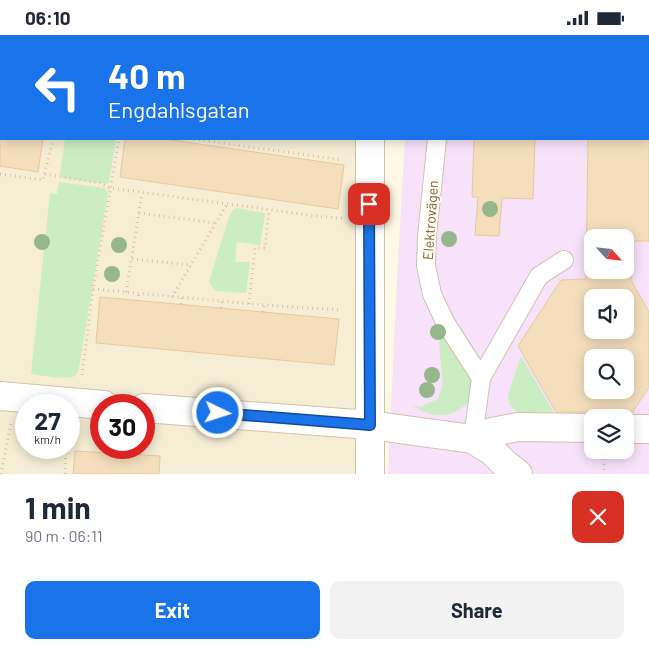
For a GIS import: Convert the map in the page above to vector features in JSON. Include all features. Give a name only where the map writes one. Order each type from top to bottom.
[{"type":"street","points":[[370,140],[370,474]]},
{"type":"street","points":[[6,407],[90,405]]},
{"type":"street","points":[[155,409],[370,425],[472,439],[492,451],[518,474]]},
{"type":"street","points":[[472,439],[492,431],[518,427],[584,428]]},
{"type":"street","points":[[634,429],[649,429]]},
{"type":"lane","name":"Elektrovägen","points":[[437,140],[427,236],[426,266],[432,294],[445,322],[481,378]]},
{"type":"lane","points":[[472,439],[481,378],[539,275],[564,260]]},
{"type":"path","points":[[0,174],[43,180],[53,140]]},
{"type":"path","points":[[82,379],[93,289],[119,140]]},
{"type":"path","points":[[201,140],[345,161]]},
{"type":"path","points":[[45,174],[100,183],[110,188],[142,193],[324,217],[346,218]]},
{"type":"path","points":[[126,292],[142,193]]},
{"type":"path","points":[[172,297],[227,204]]},
{"type":"path","points":[[249,304],[255,248],[265,248],[269,210]]},
{"type":"path","points":[[139,213],[216,223]]},
{"type":"path","points":[[131,259],[191,265]]},
{"type":"path","points":[[93,289],[249,304],[346,310]]},
{"type":"path","points":[[138,301],[139,293]]},
{"type":"path","points":[[181,304],[182,297]]},
{"type":"path","points":[[221,308],[222,301]]},
{"type":"path","points":[[263,312],[264,305]]},
{"type":"path","points":[[1,474],[6,407]]},
{"type":"path","points":[[65,474],[66,459]]},
{"type":"shaded area","points":[[0,140],[361,140],[355,474],[0,474]]},
{"type":"shaded area","points":[[405,140],[649,140],[649,474],[388,474]]},
{"type":"green space","points":[[65,140],[116,140],[109,182],[107,184],[62,178],[60,174]]},
{"type":"green space","points":[[59,182],[104,188],[108,193],[79,368],[76,375],[68,378],[31,374],[50,193],[57,194]]},
{"type":"green space","points":[[237,208],[265,213],[260,245],[237,242],[235,262],[250,262],[246,293],[217,291],[209,282],[228,220],[233,210]]},
{"type":"green space","points":[[443,331],[469,374],[472,389],[463,407],[451,413],[436,415],[411,405],[420,407],[438,399],[443,384],[439,344]]},
{"type":"green space","points":[[521,356],[555,414],[524,415],[510,405],[508,394]]},
{"type":"building","points":[[0,140],[43,140],[38,172],[0,166]]},
{"type":"building","points":[[125,140],[172,140],[344,165],[338,209],[120,177]]},
{"type":"building","points":[[474,140],[535,140],[533,199],[502,198],[499,236],[475,235],[478,197],[472,197]]},
{"type":"building","points":[[588,140],[649,140],[649,241],[634,241],[634,229],[587,229]]},
{"type":"building","points":[[631,279],[649,312],[649,387],[634,410],[584,409],[584,412],[556,412],[518,346],[561,280]]},
{"type":"building","points":[[100,297],[339,319],[334,365],[96,343]]},
{"type":"building","points":[[80,451],[90,452],[90,459],[155,459],[155,456],[160,456],[159,474],[73,474],[74,459],[80,459]]},
{"type":"route","points":[[218,413],[370,425],[369,204]]}]
